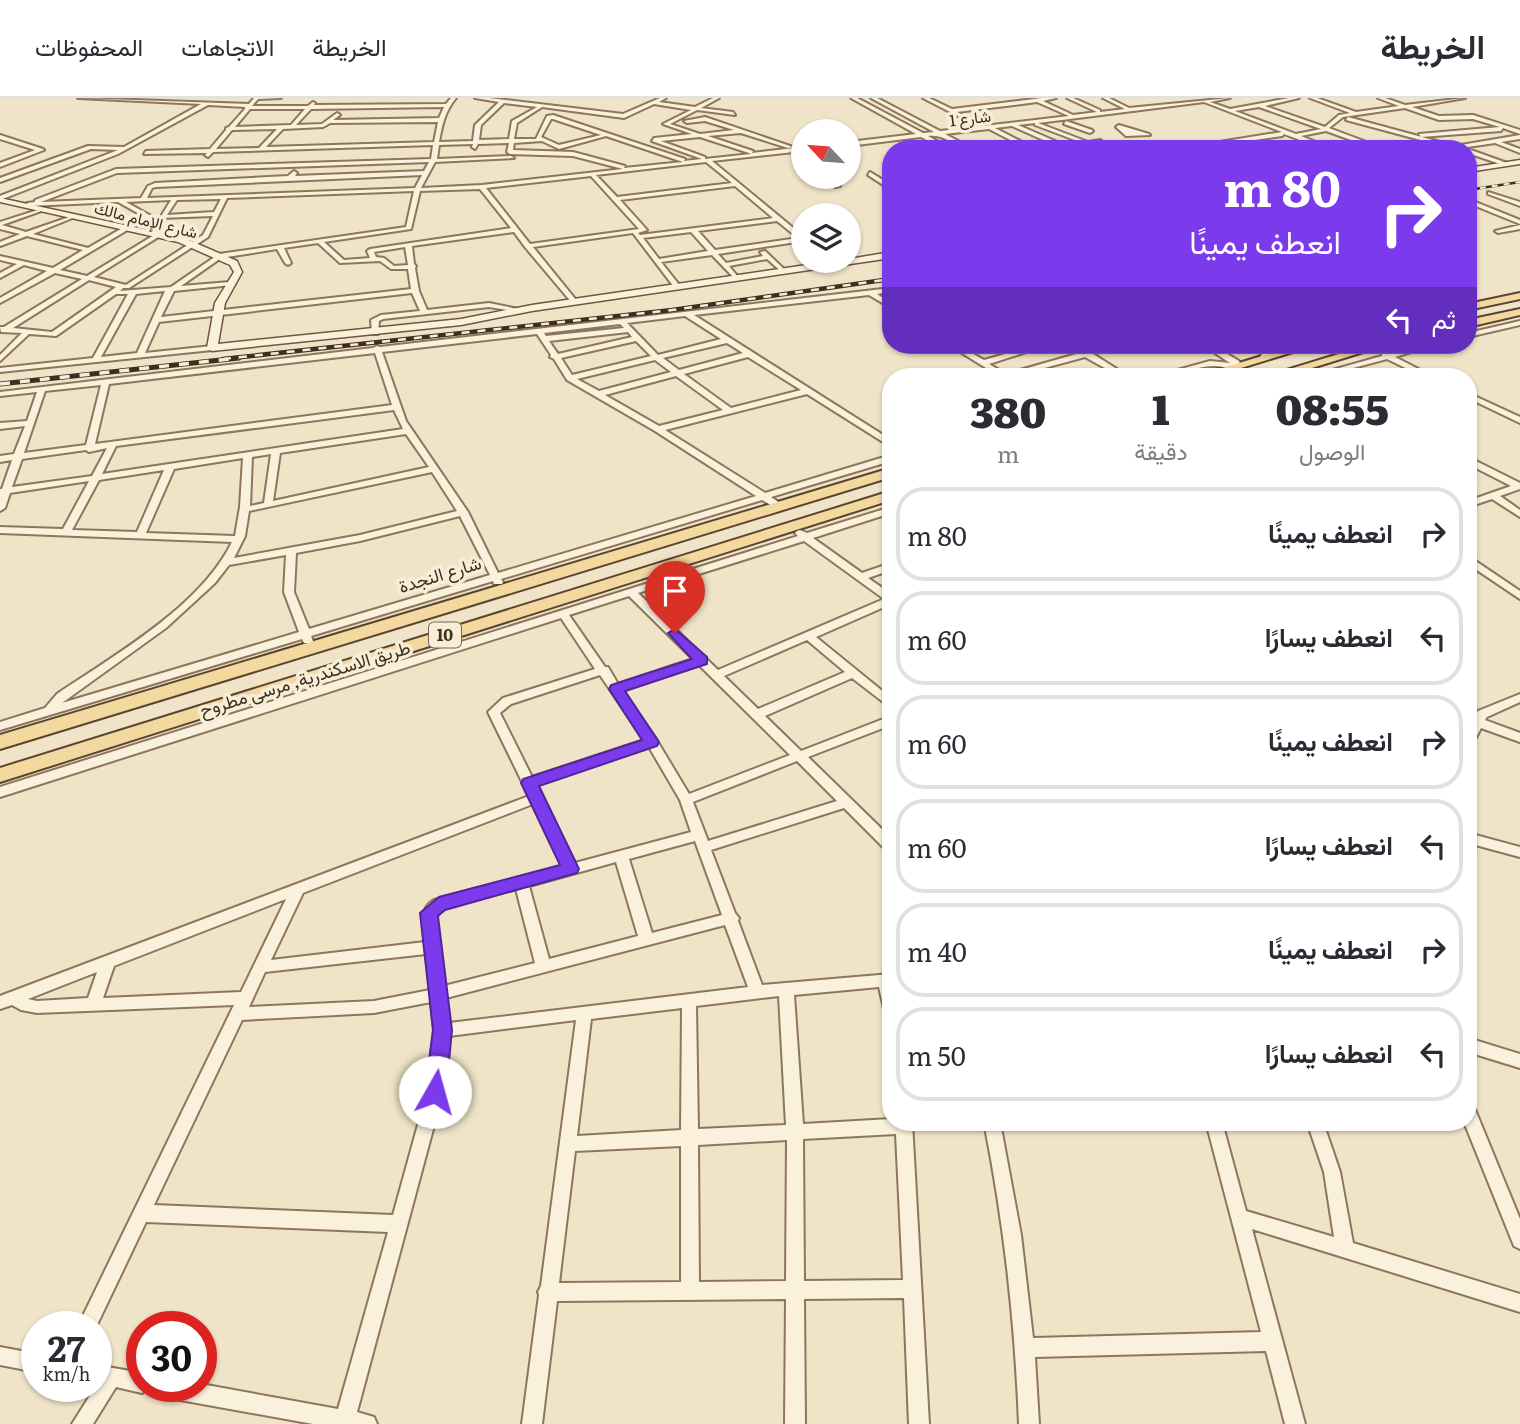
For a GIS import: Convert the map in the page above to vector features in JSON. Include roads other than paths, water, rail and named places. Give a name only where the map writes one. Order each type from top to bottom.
[{"type":"main road","points":[[1477,305],[1520,296]]},
{"type":"main road","points":[[1477,322],[1498,317],[1519,321]]},
{"type":"main road","points":[[1228,368],[1277,354]]},
{"type":"main road","points":[[1298,368],[1357,354]]},
{"type":"main road","name":"طريق الاسكندرية, مرسى مطروح","points":[[0,742],[308,641],[347,637],[387,625],[498,583],[595,553],[770,500],[882,473]]},
{"type":"main road","name":"طريق الاسكندرية, مرسى مطروح","points":[[0,775],[399,649],[533,615],[798,532],[882,499]]},
{"type":"main road","points":[[387,625],[385,639],[399,649]]},
{"type":"main road","points":[[347,637],[361,650],[361,661]]},
{"type":"street","points":[[80,98],[201,101],[248,107],[447,104]]},
{"type":"street","points":[[200,167],[228,129],[257,98],[279,98]]},
{"type":"street","points":[[292,127],[318,98]]},
{"type":"street","points":[[332,121],[349,98]]},
{"type":"street","points":[[389,160],[400,120],[412,98]]},
{"type":"street","points":[[423,98],[447,104]]},
{"type":"street","points":[[424,312],[415,291],[410,228],[417,189],[435,159],[441,120],[447,104],[454,98]]},
{"type":"street","points":[[477,98],[627,116],[664,98]]},
{"type":"street","points":[[717,98],[666,124],[751,152]]},
{"type":"street","points":[[780,98],[804,98]]},
{"type":"street","points":[[853,98],[931,140]]},
{"type":"street","points":[[873,98],[953,140]]},
{"type":"street","points":[[927,99],[949,98]]},
{"type":"street","points":[[951,111],[1054,98]]},
{"type":"street","points":[[1069,98],[1098,111]]},
{"type":"street","points":[[1105,98],[1127,108]]},
{"type":"street","points":[[1196,98],[1306,140]]},
{"type":"street","name":"شارع 1","points":[[938,132],[1196,98]]},
{"type":"street","name":"شارع 1","points":[[1036,120],[1084,117],[1228,98]]},
{"type":"street","points":[[1260,98],[1272,103]]},
{"type":"street","points":[[1228,111],[1297,98]]},
{"type":"street","points":[[1312,98],[1356,114]]},
{"type":"street","points":[[1380,98],[1448,118],[1477,131]]},
{"type":"street","points":[[1432,98],[1441,101]]},
{"type":"street","points":[[1295,136],[1326,129],[1337,117],[1463,98]]},
{"type":"street","points":[[927,99],[979,125]]},
{"type":"street","points":[[1037,100],[1071,115]]},
{"type":"street","points":[[1322,102],[1334,100]]},
{"type":"street","points":[[2,201],[125,149],[201,101]]},
{"type":"street","points":[[473,158],[478,125],[502,102]]},
{"type":"street","points":[[554,108],[563,103]]},
{"type":"street","points":[[655,103],[733,114]]},
{"type":"street","points":[[1009,104],[1018,109]]},
{"type":"street","points":[[1259,105],[1357,140]]},
{"type":"street","points":[[345,162],[360,121],[369,106]]},
{"type":"street","points":[[510,182],[514,170],[510,155],[514,122],[541,106]]},
{"type":"street","points":[[979,108],[989,112]]},
{"type":"street","points":[[1028,114],[1043,126],[1079,140]]},
{"type":"street","points":[[541,140],[539,136],[552,117],[683,160]]},
{"type":"street","points":[[998,117],[1045,140]]},
{"type":"street","points":[[1084,117],[1119,127]]},
{"type":"street","points":[[1337,117],[1370,123],[1430,140]]},
{"type":"street","points":[[1448,118],[1473,117],[1520,135]]},
{"type":"street","points":[[687,121],[702,119],[791,148]]},
{"type":"street","points":[[228,129],[317,126],[332,121],[441,120]]},
{"type":"street","points":[[998,131],[1095,120]]},
{"type":"street","points":[[675,128],[717,123]]},
{"type":"street","name":"شارع 1","points":[[919,134],[991,128],[1011,123]]},
{"type":"street","points":[[1066,123],[1090,131]]},
{"type":"street","points":[[282,195],[317,126]]},
{"type":"street","points":[[251,166],[261,149],[282,127]]},
{"type":"street","points":[[991,128],[1015,140]]},
{"type":"street","points":[[1411,135],[1509,129]]},
{"type":"street","points":[[741,131],[654,140],[705,159],[733,185],[791,229]]},
{"type":"street","points":[[1467,131],[1520,150]]},
{"type":"street","points":[[1239,140],[1286,133]]},
{"type":"street","points":[[861,141],[919,134]]},
{"type":"street","points":[[559,147],[605,135]]},
{"type":"street","points":[[1477,144],[1520,135]]},
{"type":"street","points":[[0,137],[41,150],[0,165]]},
{"type":"street","points":[[678,149],[765,138]]},
{"type":"street","points":[[146,153],[541,140],[573,154],[623,167]]},
{"type":"street","points":[[9,147],[18,143]]},
{"type":"street","points":[[0,180],[90,147],[125,149]]},
{"type":"street","points":[[28,205],[482,187],[791,148]]},
{"type":"street","points":[[493,186],[623,167],[791,148]]},
{"type":"street","points":[[0,258],[128,286],[208,235],[239,149]]},
{"type":"street","points":[[28,205],[112,171],[573,154]]},
{"type":"street","points":[[1477,154],[1505,164]]},
{"type":"street","points":[[349,192],[361,161]]},
{"type":"street","points":[[1477,169],[1520,162]]},
{"type":"street","points":[[143,200],[153,185],[427,173]]},
{"type":"street","points":[[870,174],[882,182]]},
{"type":"street","points":[[593,175],[640,225],[643,230],[636,234]]},
{"type":"street","points":[[615,199],[733,185]]},
{"type":"street","points":[[482,187],[573,302]]},
{"type":"street","points":[[1490,193],[1520,204]]},
{"type":"street","points":[[175,199],[162,217],[217,214]]},
{"type":"street","name":"شارع الإمام مالك","points":[[2,201],[158,235],[192,244],[219,256]]},
{"type":"street","points":[[0,301],[148,215],[127,207],[121,201]]},
{"type":"street","points":[[1477,205],[1520,224]]},
{"type":"street","points":[[0,226],[42,209]]},
{"type":"street","points":[[0,244],[73,216]]},
{"type":"street","points":[[525,243],[693,230],[778,219]]},
{"type":"street","points":[[1498,231],[1520,224]]},
{"type":"street","points":[[525,243],[640,225]]},
{"type":"street","points":[[0,226],[89,250]]},
{"type":"street","points":[[140,356],[171,289],[219,256],[410,228]]},
{"type":"street","points":[[374,260],[370,251],[514,230]]},
{"type":"street","points":[[693,230],[736,278]]},
{"type":"street","points":[[636,234],[676,286]]},
{"type":"street","points":[[2,329],[158,235]]},
{"type":"street","points":[[657,261],[791,241]]},
{"type":"street","points":[[320,242],[342,261],[385,259],[393,268],[413,265]]},
{"type":"street","points":[[756,246],[783,271]]},
{"type":"street","points":[[280,248],[288,263]]},
{"type":"street","points":[[212,348],[218,315],[239,269],[219,256]]},
{"type":"street","points":[[861,259],[882,256]]},
{"type":"street","points":[[724,265],[769,257]]},
{"type":"street","points":[[0,276],[23,263]]},
{"type":"street","points":[[0,370],[468,321],[519,310],[791,270]]},
{"type":"street","points":[[111,294],[230,284]]},
{"type":"street","points":[[2,329],[52,334],[122,286]]},
{"type":"street","points":[[156,320],[415,291]]},
{"type":"street","points":[[541,335],[621,321],[882,291]]},
{"type":"street","points":[[96,360],[133,292]]},
{"type":"street","points":[[871,293],[882,300]]},
{"type":"street","points":[[374,332],[377,318],[495,305],[519,310]]},
{"type":"street","points":[[687,314],[882,438]]},
{"type":"street","points":[[621,321],[656,357],[727,409]]},
{"type":"street","points":[[1477,333],[1519,321]]},
{"type":"street","points":[[0,394],[377,348],[629,330]]},
{"type":"street","points":[[0,359],[4,351],[26,333]]},
{"type":"street","points":[[541,335],[570,378],[658,429],[770,500],[882,461]]},
{"type":"street","points":[[555,357],[638,338]]},
{"type":"street","points":[[570,378],[728,340]]},
{"type":"street","points":[[377,348],[395,407],[408,431],[463,512],[498,583]]},
{"type":"street","points":[[598,394],[749,354]]},
{"type":"street","points":[[968,354],[991,368]]},
{"type":"street","points":[[983,363],[1014,354]]},
{"type":"street","points":[[1034,368],[1086,354],[1110,368]]},
{"type":"street","points":[[1221,354],[1238,365]]},
{"type":"street","points":[[1263,358],[1266,354]]},
{"type":"street","points":[[1334,368],[1366,354]]},
{"type":"street","points":[[1387,354],[1414,368]]},
{"type":"street","points":[[1193,368],[1210,363],[1238,365]]},
{"type":"street","points":[[89,449],[106,382]]},
{"type":"street","points":[[0,509],[3,492],[42,389]]},
{"type":"street","points":[[658,429],[727,409],[808,391]]},
{"type":"street","points":[[1477,399],[1520,420]]},
{"type":"street","points":[[0,459],[395,407]]},
{"type":"street","points":[[0,426],[29,423]]},
{"type":"street","points":[[3,492],[408,431]]},
{"type":"street","points":[[67,531],[112,446]]},
{"type":"street","points":[[268,505],[276,452]]},
{"type":"street","points":[[40,730],[49,711],[61,697],[164,625],[226,563],[240,539],[248,456]]},
{"type":"street","points":[[1477,465],[1519,486]]},
{"type":"street","points":[[141,534],[170,467]]},
{"type":"street","points":[[243,510],[434,469]]},
{"type":"street","points":[[1477,501],[1519,486]]},
{"type":"street","points":[[1493,495],[1520,514]]},
{"type":"street","points":[[226,563],[463,512]]},
{"type":"street","points":[[0,792],[533,615],[563,614],[798,532],[882,512]]},
{"type":"street","points":[[0,530],[240,539]]},
{"type":"street","points":[[798,532],[882,593]]},
{"type":"street","points":[[291,551],[289,592],[308,641]]},
{"type":"street","points":[[1477,565],[1520,596]]},
{"type":"street","points":[[860,577],[882,569]]},
{"type":"street","name":"شارع النجدة","points":[[0,726],[308,641],[498,583]]},
{"type":"street","points":[[631,592],[882,837]]},
{"type":"street","points":[[717,675],[882,603]]},
{"type":"street","points":[[563,614],[652,742],[686,800],[732,918],[757,992]]},
{"type":"street","points":[[808,636],[882,697]]},
{"type":"street","points":[[616,689],[702,660]]},
{"type":"street","points":[[571,869],[494,712],[496,708],[604,670]]},
{"type":"street","points":[[758,715],[853,673]]},
{"type":"street","points":[[1520,698],[1488,710],[1477,722],[1520,738]]},
{"type":"street","points":[[686,800],[882,724]]},
{"type":"street","points":[[529,783],[652,742]]},
{"type":"street","points":[[7,1000],[536,798]]},
{"type":"street","points":[[345,1420],[435,1092],[442,1030],[429,913],[435,906],[521,882],[621,856],[703,841],[847,802]]},
{"type":"street","points":[[1477,840],[1520,852]]},
{"type":"street","points":[[621,856],[647,941]]},
{"type":"street","points":[[521,882],[544,968]]},
{"type":"street","points":[[94,1311],[297,891]]},
{"type":"street","points":[[236,1014],[374,1007],[440,996],[732,918]]},
{"type":"street","points":[[260,967],[433,947]]},
{"type":"street","points":[[93,1005],[108,961]]},
{"type":"street","points":[[442,1030],[757,992],[882,981]]},
{"type":"street","points":[[786,990],[795,1132],[795,1424]]},
{"type":"street","points":[[7,1000],[27,1007],[244,998]]},
{"type":"street","points":[[689,1000],[690,1289]]},
{"type":"street","points":[[532,1424],[584,1014]]},
{"type":"street","points":[[1477,1048],[1520,1061]]},
{"type":"street","points":[[567,1144],[882,1126]]},
{"type":"street","points":[[904,1131],[919,1424]]},
{"type":"street","points":[[994,1131],[1010,1202],[1026,1348],[1029,1424]]},
{"type":"street","points":[[1216,1131],[1298,1423]]},
{"type":"street","points":[[1318,1131],[1332,1172],[1345,1249]]},
{"type":"street","points":[[1476,1131],[1520,1240]]},
{"type":"street","points":[[141,1213],[400,1224]]},
{"type":"street","points":[[1239,1217],[1520,1303]]},
{"type":"street","points":[[547,1292],[795,1287],[912,1289]]},
{"type":"street","points":[[1026,1348],[1273,1341]]},
{"type":"street","points":[[0,1356],[21,1360]]},
{"type":"street","points":[[217,1397],[367,1424]]},
{"type":"street","points":[[82,1424],[92,1402]]},
{"type":"railway","points":[[1477,189],[1520,182]]},
{"type":"railway","points":[[223,359],[672,310],[882,280]]},
{"type":"railway","points":[[0,384],[239,358]]}]
